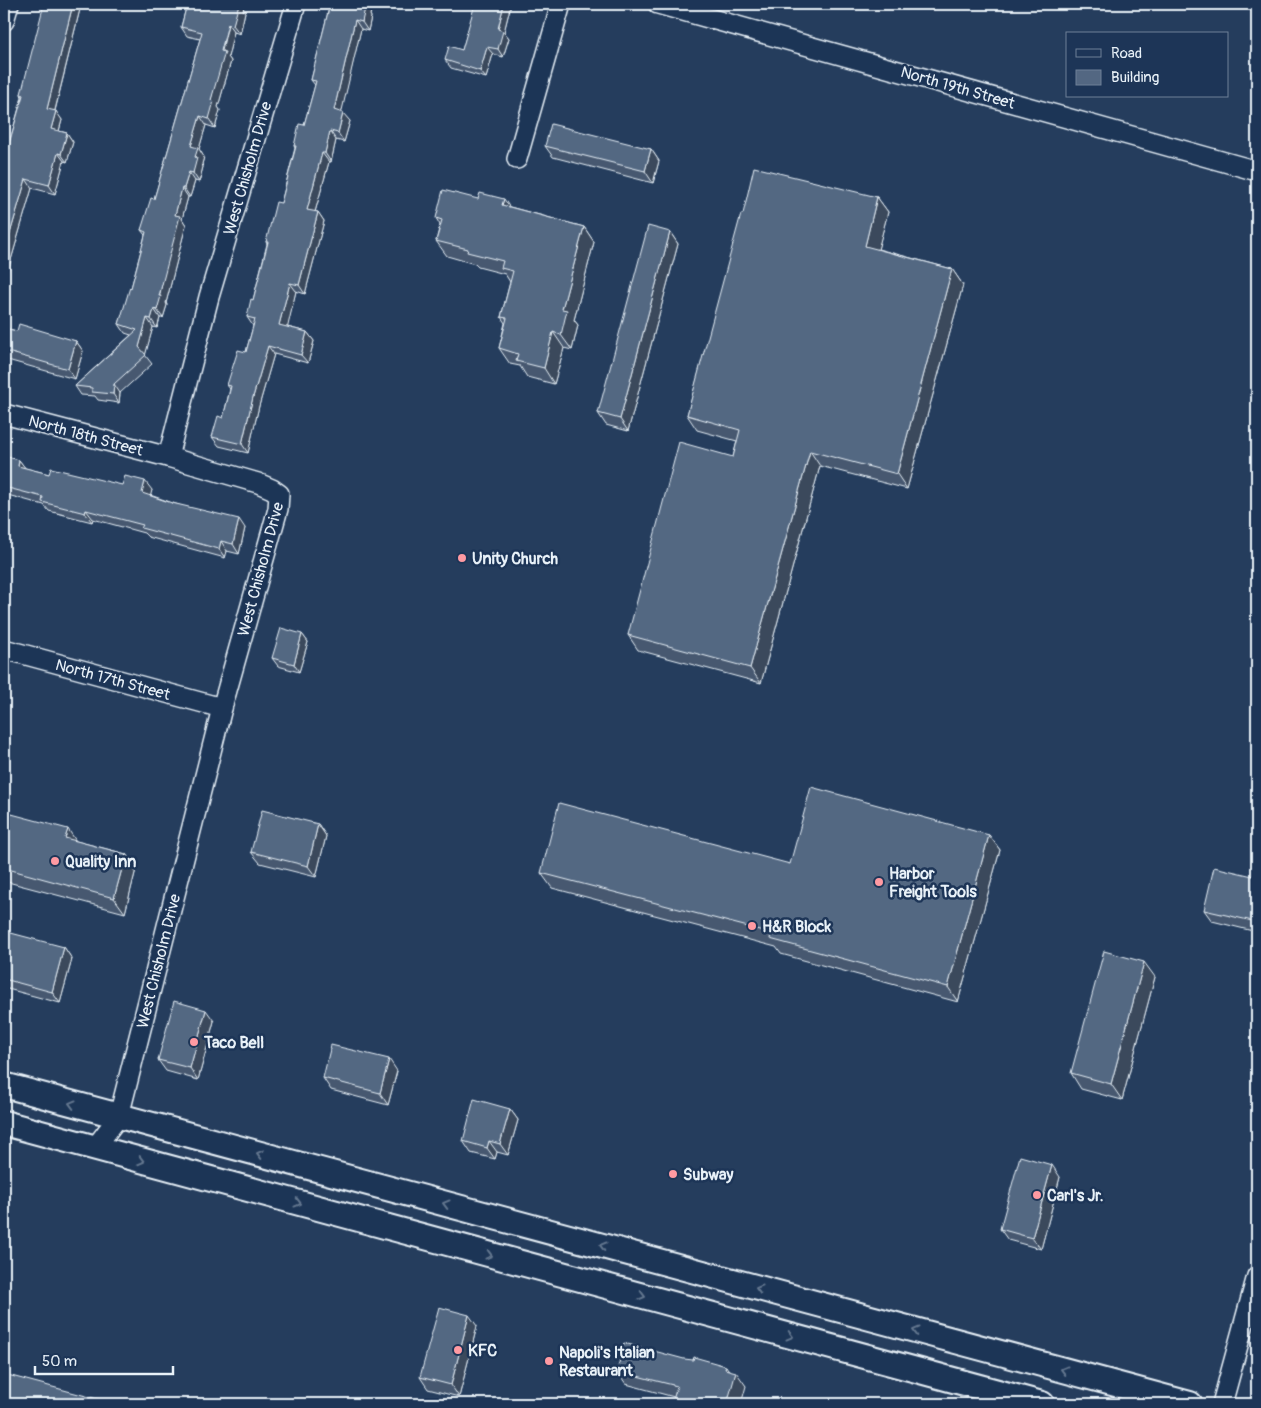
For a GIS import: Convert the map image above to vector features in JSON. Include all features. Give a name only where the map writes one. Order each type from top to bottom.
[{"type":"main road","points":[[4,1085],[1190,1404]]},
{"type":"main road","points":[[4,1123],[94,1149],[1042,1404]]},
{"type":"main road","points":[[954,1380],[964,1344]]},
{"type":"street","points":[[4,21],[9,4]]},
{"type":"street","name":"West Chisholm Drive","points":[[94,1149],[119,1116],[222,708],[278,509],[279,494],[272,488],[168,457],[209,297],[296,4]]},
{"type":"street","points":[[517,159],[561,4]]},
{"type":"street","name":"North 19th Street","points":[[658,4],[1257,171]]},
{"type":"street","name":"North 18th Street","points":[[4,414],[168,457]]},
{"type":"street","name":"North 17th Street","points":[[4,649],[222,708]]},
{"type":"street","points":[[1222,1404],[1257,1276]]},
{"type":"building","points":[[44,4],[73,4],[47,109],[56,111],[51,129],[67,133],[61,154],[58,153],[49,185],[26,179],[4,254],[4,153],[6,146],[8,147],[23,95],[21,94]]},
{"type":"building","points":[[187,4],[239,4],[233,25],[228,24],[221,51],[225,52],[211,100],[214,101],[209,119],[200,116],[191,146],[198,148],[195,157],[197,158],[193,173],[189,172],[184,188],[182,188],[175,215],[180,216],[157,310],[154,309],[151,319],[147,318],[139,347],[146,355],[114,384],[113,394],[92,392],[92,388],[75,386],[137,330],[119,324],[146,232],[141,230],[151,198],[154,199],[202,32],[181,27]]},
{"type":"building","points":[[330,4],[364,4],[363,7],[365,8],[362,22],[355,20],[334,110],[343,113],[338,133],[330,131],[325,153],[322,153],[307,210],[318,212],[299,285],[290,283],[279,325],[307,332],[301,355],[268,346],[242,444],[212,437],[218,416],[223,418],[231,386],[227,385],[238,350],[246,352],[255,319],[247,317],[251,299],[253,300],[268,242],[266,242],[276,202],[281,203],[296,146],[294,146],[299,124],[304,125],[316,81],[311,80]]},
{"type":"building","points":[[475,4],[504,4],[498,29],[503,31],[498,49],[487,47],[480,71],[445,60],[449,46],[462,50]]},
{"type":"building","points":[[551,124],[651,149],[645,171],[545,146]]},
{"type":"building","points":[[754,167],[877,197],[865,246],[952,269],[897,474],[810,451],[750,668],[628,635],[679,442],[733,457],[740,430],[687,415],[741,214],[743,214]]},
{"type":"building","points":[[443,190],[478,199],[480,193],[504,199],[502,205],[584,227],[562,309],[567,310],[561,335],[553,332],[544,368],[516,361],[518,354],[499,348],[507,318],[501,317],[513,271],[501,268],[503,261],[467,252],[468,249],[436,241],[442,220],[436,218]]},
{"type":"building","points":[[648,226],[670,232],[620,419],[598,413]]},
{"type":"building","points":[[19,324],[76,341],[68,369],[4,351],[4,328],[17,331]]},
{"type":"building","points":[[4,456],[19,460],[18,466],[49,474],[51,468],[122,485],[125,476],[145,481],[142,493],[172,503],[239,519],[233,544],[221,541],[219,549],[141,528],[143,525],[86,510],[85,513],[42,502],[43,497],[4,487]]},
{"type":"building","points":[[281,628],[302,634],[294,664],[272,658]]},
{"type":"building","points":[[811,787],[989,835],[948,987],[770,939],[771,933],[541,873],[559,803],[790,864]]},
{"type":"building","points":[[262,810],[318,824],[308,866],[251,852]]},
{"type":"building","name":"Quality Inn","points":[[4,812],[68,829],[65,838],[126,854],[114,898],[4,868]]},
{"type":"building","points":[[1214,867],[1257,877],[1257,922],[1204,910]]},
{"type":"building","points":[[7,932],[64,947],[52,992],[4,979],[4,944]]},
{"type":"building","points":[[1104,951],[1144,962],[1111,1084],[1071,1073]]},
{"type":"building","points":[[174,1001],[206,1010],[190,1068],[158,1060]]},
{"type":"building","points":[[331,1045],[389,1059],[380,1093],[323,1078]]},
{"type":"building","points":[[474,1099],[510,1109],[500,1144],[489,1141],[487,1148],[463,1141]]},
{"type":"building","points":[[1020,1156],[1052,1165],[1032,1238],[1000,1229]]},
{"type":"building","points":[[439,1307],[469,1315],[451,1385],[420,1377]]},
{"type":"building","points":[[624,1343],[684,1359],[693,1360],[694,1357],[726,1366],[725,1369],[736,1372],[727,1404],[672,1404],[677,1386],[617,1371]]},
{"type":"building","points":[[4,1374],[116,1404],[4,1404]]},
{"type":"building","points":[[120,1399],[140,1404],[118,1404]]},
{"type":"place","name":"Unity Church","points":[[462,558]]},
{"type":"place","name":"Quality Inn","points":[[55,861]]},
{"type":"place","name":"Harbor Freight Tools","points":[[879,882]]},
{"type":"place","name":"H&R Block","points":[[752,926]]},
{"type":"place","name":"Taco Bell","points":[[194,1042]]},
{"type":"place","name":"Subway","points":[[673,1174]]},
{"type":"place","name":"Carl's Jr.","points":[[1037,1195]]},
{"type":"place","name":"KFC","points":[[458,1350]]},
{"type":"place","name":"Napoli's Italian Restaurant","points":[[549,1361]]}]
